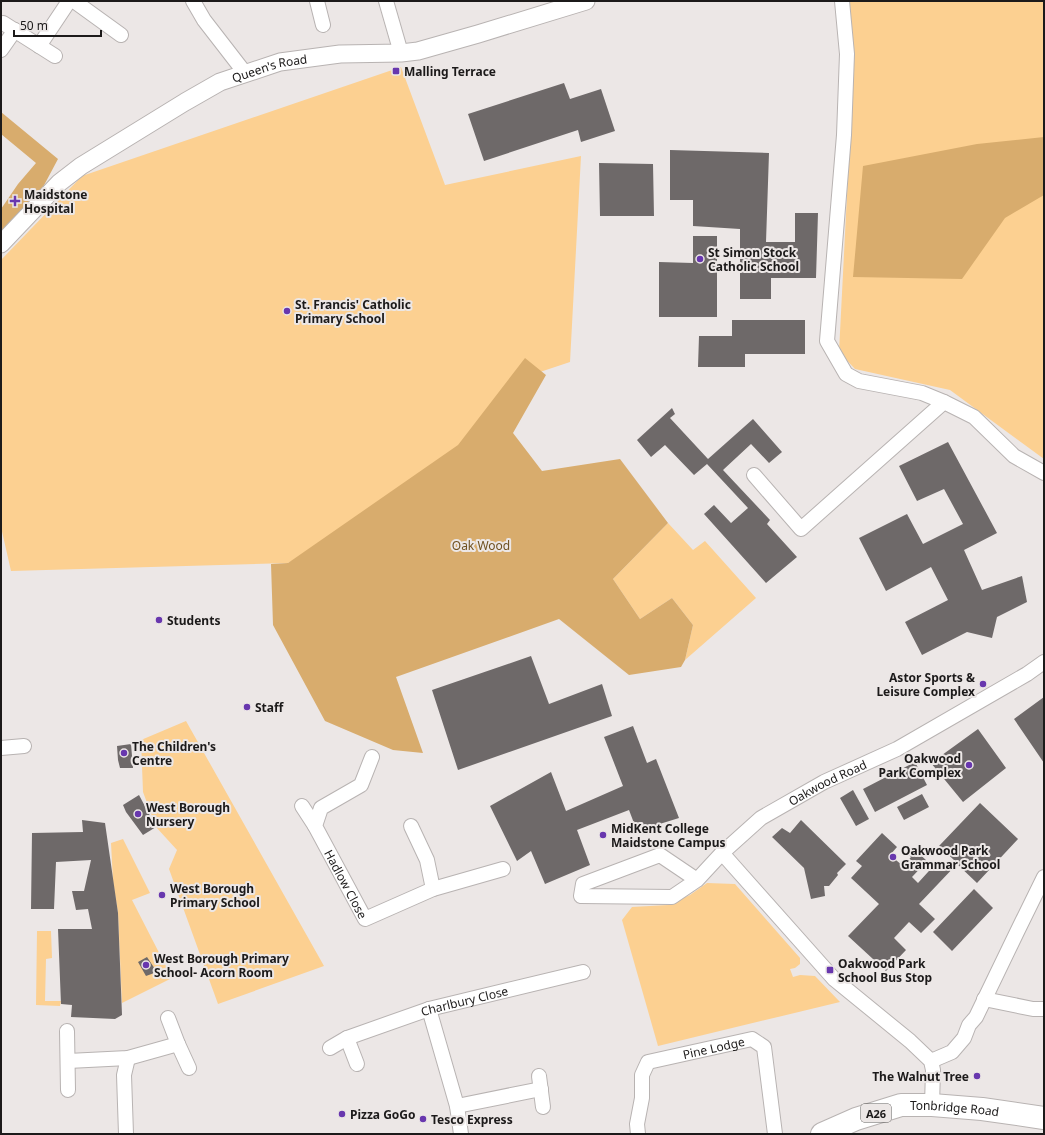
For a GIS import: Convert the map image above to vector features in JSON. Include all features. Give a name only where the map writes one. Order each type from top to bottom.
[{"type":"main road","name":"Tonbridge Road","points":[[822,1134],[856,1119],[901,1105],[932,1105],[982,1109],[1044,1118]]},
{"type":"street","points":[[39,46],[69,1]]},
{"type":"street","points":[[74,1],[121,35]]},
{"type":"street","points":[[193,1],[204,20],[245,73]]},
{"type":"street","points":[[317,1],[323,25]]},
{"type":"street","points":[[386,1],[401,53]]},
{"type":"street","name":"Queen's Road","points":[[1,244],[59,184],[80,166],[220,82],[280,62],[308,57],[340,54],[401,53],[418,51],[586,1]]},
{"type":"street","points":[[842,1],[847,54],[844,135],[827,341],[846,374],[852,378],[859,381],[922,393],[944,402],[974,417],[1014,456],[1044,473]]},
{"type":"street","points":[[1,50],[9,26],[55,56]]},
{"type":"street","points":[[754,476],[801,529],[944,402]]},
{"type":"street","name":"Oakwood Road","points":[[697,880],[660,855],[583,884],[581,896],[672,897],[697,880],[722,853],[761,818],[824,782],[897,749],[1027,674],[1044,662]]},
{"type":"street","points":[[1,748],[24,746]]},
{"type":"street","points":[[315,826],[321,808],[361,785],[372,757]]},
{"type":"street","name":"Hadlow Close","points":[[302,806],[315,826],[365,919],[433,889],[503,869]]},
{"type":"street","points":[[411,826],[428,860],[433,889]]},
{"type":"street","points":[[722,853],[834,979],[910,1041],[931,1061],[933,1070],[932,1105]]},
{"type":"street","points":[[931,1061],[952,1052],[964,1038],[969,1025],[976,1017],[1044,878]]},
{"type":"street","name":"Charlbury Close","points":[[330,1048],[347,1038],[429,1009],[583,972]]},
{"type":"street","points":[[984,999],[1033,1009],[1044,1009]]},
{"type":"street","points":[[429,1009],[457,1106],[461,1134]]},
{"type":"street","points":[[168,1018],[189,1068]]},
{"type":"street","points":[[67,1031],[68,1090]]},
{"type":"street","points":[[347,1038],[357,1064]]},
{"type":"street","name":"Pine Lodge","points":[[638,1134],[637,1124],[642,1098],[642,1075],[648,1062],[752,1038],[764,1047],[775,1134]]},
{"type":"street","points":[[68,1061],[128,1058],[178,1044]]},
{"type":"street","points":[[126,1134],[124,1075],[128,1058]]},
{"type":"street","points":[[457,1106],[540,1082],[543,1107]]},
{"type":"shaded area","points":[[850,1],[1044,1],[1044,459],[950,390],[855,369],[839,352],[852,97]]},
{"type":"shaded area","name":"St. Francis' Catholic Primary School","points":[[401,67],[445,185],[581,156],[570,362],[531,375],[468,471],[288,563],[11,571],[1,527],[1,260],[82,176]]},
{"type":"shaded area","points":[[668,523],[693,550],[705,541],[756,598],[685,660],[693,625],[672,598],[640,619],[613,579]]},
{"type":"shaded area","points":[[186,721],[324,966],[218,1004],[169,869],[177,850],[156,827],[143,792],[141,740]]},
{"type":"shaded area","points":[[123,839],[150,893],[132,900],[172,978],[122,1003],[118,913],[113,881],[111,843]]},
{"type":"shaded area","points":[[707,883],[735,884],[800,958],[800,964],[795,968],[790,969],[793,977],[800,975],[815,976],[840,1002],[658,1046],[622,920],[632,907],[668,905],[690,895]]},
{"type":"shaded area","points":[[37,931],[51,931],[52,958],[46,959],[45,1001],[61,1001],[60,1006],[36,1005]]},
{"type":"green space","points":[[1,112],[58,159],[42,189],[1,235],[1,209],[18,184],[36,163],[1,134]]},
{"type":"green space","points":[[1044,137],[1044,195],[1005,218],[962,279],[853,277],[863,166],[977,144]]},
{"type":"green space","name":"Oak Wood","points":[[525,358],[546,375],[513,433],[542,471],[620,459],[668,523],[613,579],[640,619],[672,598],[693,625],[685,660],[681,667],[629,675],[559,619],[396,677],[423,753],[393,750],[325,721],[273,625],[271,564],[288,563],[458,445]]},
{"type":"building","points":[[564,83],[570,99],[601,89],[615,131],[581,142],[578,130],[484,161],[468,114]]},
{"type":"building","points":[[670,150],[769,153],[766,242],[795,242],[795,213],[818,213],[816,278],[771,278],[771,299],[740,299],[740,229],[693,226],[693,200],[670,200]]},
{"type":"building","points":[[599,163],[653,164],[654,216],[600,216]]},
{"type":"building","points":[[693,236],[717,236],[717,317],[659,317],[659,262],[693,263]]},
{"type":"building","points":[[732,320],[805,320],[805,354],[745,354],[745,367],[698,367],[699,336],[732,336]]},
{"type":"building","points":[[672,408],[675,414],[670,418],[708,459],[753,419],[782,452],[769,463],[751,444],[723,470],[770,520],[767,524],[797,557],[766,583],[704,514],[714,505],[731,523],[748,508],[707,464],[694,475],[665,445],[651,457],[637,440]]},
{"type":"building","points":[[948,442],[997,533],[964,550],[982,590],[1022,576],[1027,602],[997,617],[992,638],[967,632],[922,655],[905,622],[948,600],[931,567],[886,591],[859,538],[907,514],[923,544],[963,524],[944,489],[917,501],[899,466]]},
{"type":"building","points":[[531,656],[549,704],[602,684],[612,716],[458,770],[432,690]]},
{"type":"building","points":[[1044,697],[1044,763],[1014,719]]},
{"type":"building","points":[[633,726],[647,763],[656,759],[679,818],[637,831],[629,810],[577,830],[590,865],[545,884],[531,851],[517,861],[490,806],[551,772],[566,811],[623,786],[604,737]]},
{"type":"building","name":"Oakwood Park Complex","points":[[978,729],[1006,768],[963,802],[931,763]]},
{"type":"building","name":"The Children's Centre","points":[[131,744],[133,768],[120,768],[117,746]]},
{"type":"building","points":[[915,762],[927,785],[875,812],[863,789]]},
{"type":"building","points":[[853,790],[869,819],[856,826],[840,798]]},
{"type":"building","points":[[922,794],[929,807],[904,820],[897,807]]},
{"type":"building","name":"West Borough Nursery","points":[[139,795],[156,827],[143,835],[126,812],[123,805]]},
{"type":"building","points":[[980,803],[1018,839],[977,883],[957,864],[919,904],[935,919],[921,933],[909,922],[894,938],[906,950],[886,971],[848,936],[879,904],[851,878],[862,866],[856,861],[882,833],[897,847],[890,855],[903,866],[911,857],[908,854],[913,848],[927,861],[912,877],[918,883],[938,861],[946,868],[954,860],[939,846]]},
{"type":"building","points":[[82,820],[105,823],[118,913],[122,1015],[115,1019],[71,1017],[72,1005],[61,1004],[58,929],[92,929],[88,909],[76,910],[72,891],[84,891],[91,860],[56,862],[54,909],[31,909],[32,833],[83,832]]},
{"type":"building","points":[[801,820],[846,864],[837,873],[838,875],[829,886],[824,886],[825,896],[811,899],[804,868],[772,837],[782,828],[790,833]]},
{"type":"building","points":[[974,889],[993,908],[952,951],[933,932]]},
{"type":"building","name":"West Borough Primary School- Acorn Room","points":[[147,957],[157,972],[146,976],[138,962]]},
{"type":"place","name":"Malling Terrace","points":[[396,71]]},
{"type":"place","name":"Maidstone Hospital","points":[[15,201]]},
{"type":"place","name":"St Simon Stock Catholic School","points":[[700,259]]},
{"type":"place","name":"St. Francis' Catholic Primary School","points":[[287,311]]},
{"type":"place","name":"Students","points":[[159,620]]},
{"type":"place","name":"Astor Sports & Leisure Complex","points":[[983,684]]},
{"type":"place","name":"Staff","points":[[247,707]]},
{"type":"place","name":"The Children's Centre","points":[[124,753]]},
{"type":"place","name":"Oakwood Park Complex","points":[[969,765]]},
{"type":"place","name":"West Borough Nursery","points":[[138,814]]},
{"type":"place","name":"MidKent College Maidstone Campus","points":[[603,835]]},
{"type":"place","name":"Oakwood Park Grammar School","points":[[893,857]]},
{"type":"place","name":"West Borough Primary School","points":[[162,895]]},
{"type":"place","name":"West Borough Primary School- Acorn Room","points":[[146,965]]},
{"type":"place","name":"Oakwood Park School Bus Stop","points":[[830,970]]},
{"type":"place","name":"The Walnut Tree","points":[[977,1076]]},
{"type":"place","name":"Pizza GoGo","points":[[342,1114]]},
{"type":"place","name":"Tesco Express","points":[[423,1119]]}]
